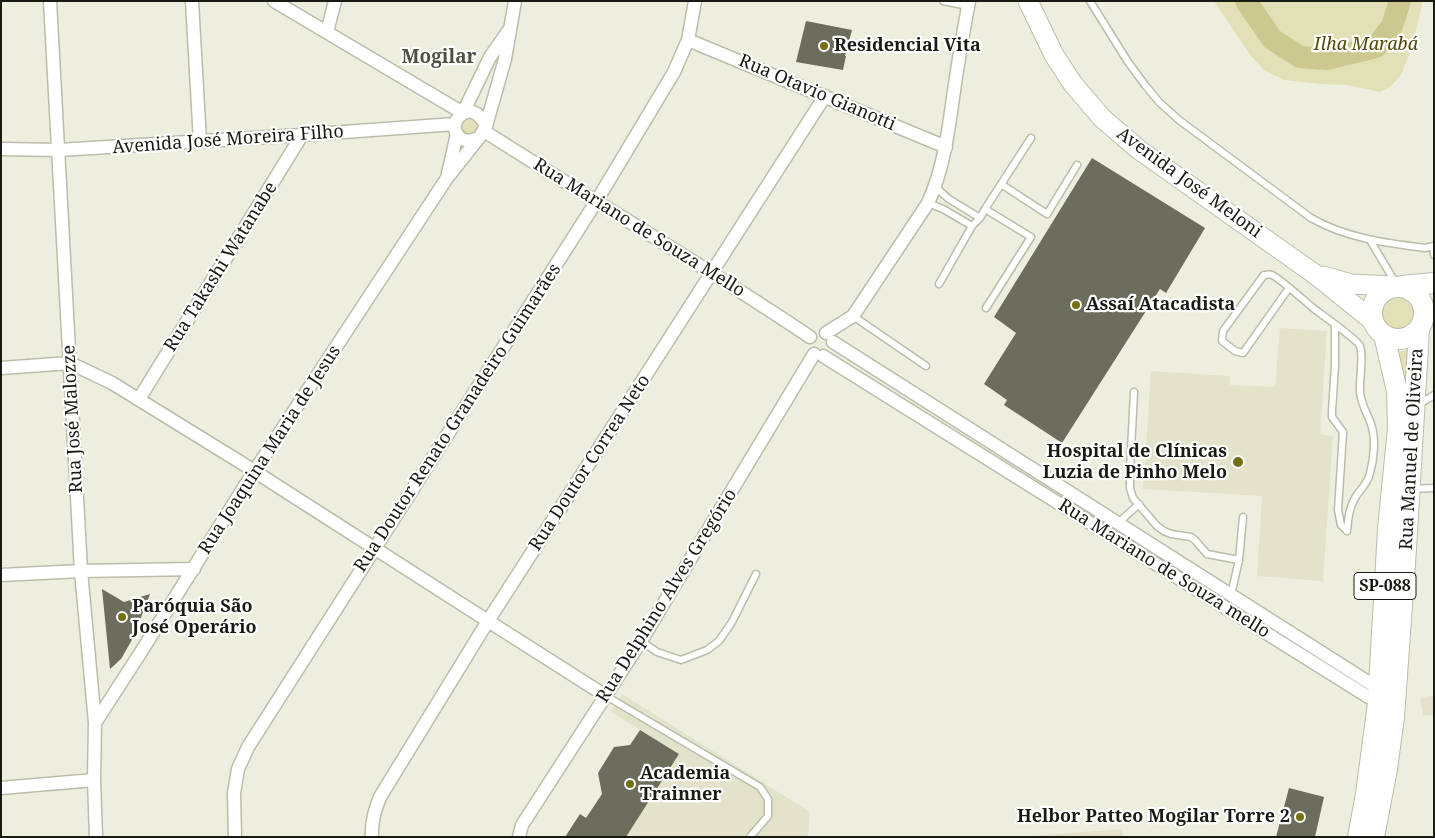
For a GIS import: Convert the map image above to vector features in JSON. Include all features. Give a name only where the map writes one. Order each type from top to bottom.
[{"type":"main road","name":"Avenida José Meloni","points":[[1398,286],[1434,283]]},
{"type":"main road","name":"SP-088","points":[[1378,328],[1371,311],[1373,302],[1385,290],[1398,286],[1410,289],[1416,293],[1424,307],[1426,318]]},
{"type":"main road","points":[[1378,328],[1399,339],[1406,338],[1413,334],[1426,318]]},
{"type":"main road","name":"Rua Manuel de Oliveira","points":[[1374,837],[1388,769],[1394,717],[1414,407],[1426,318]]},
{"type":"main road","name":"Rua Manuel de Oliveira","points":[[1358,837],[1366,794],[1379,696],[1388,530],[1398,428],[1397,391],[1378,328]]},
{"type":"street","name":"Rua José Malozze","points":[[50,1],[81,571],[95,723],[96,837]]},
{"type":"street","points":[[192,1],[200,142]]},
{"type":"street","points":[[274,1],[463,113],[468,111],[477,114],[483,132]]},
{"type":"street","points":[[328,32],[335,1]]},
{"type":"street","points":[[456,129],[464,140],[469,141],[483,132],[505,59],[515,1]]},
{"type":"street","name":"Rua Doutor Renato Granadeiro Guimarães","points":[[235,837],[234,793],[238,770],[248,747],[596,202],[674,72],[688,40],[695,1]]},
{"type":"street","name":"Avenida José Meloni","points":[[1028,1],[1054,55],[1073,84],[1102,118],[1138,149],[1316,275],[1378,328]]},
{"type":"street","points":[[829,337],[853,316],[928,203],[935,187],[946,147],[958,61],[969,4]]},
{"type":"street","points":[[447,178],[459,116],[463,113],[490,57],[509,30]]},
{"type":"street","name":"Rua Otavio Gianotti","points":[[688,40],[946,147]]},
{"type":"street","name":"Rua Doutor Correa Neto","points":[[372,837],[371,826],[374,810],[380,797],[488,621],[825,96]]},
{"type":"street","name":"Avenida José Moreira Filho","points":[[1,149],[59,150],[456,129]]},
{"type":"street","name":"Rua Joaquina Maria de Jesus","points":[[95,723],[255,472],[447,178],[483,132]]},
{"type":"street","name":"Rua Mariano de Souza Mello","points":[[483,132],[712,273],[810,337]]},
{"type":"street","name":"Rua Takashi Watanabe","points":[[139,399],[302,136]]},
{"type":"street","name":"Avenida José Meloni","points":[[1316,275],[1351,284],[1398,286]]},
{"type":"street","points":[[817,332],[829,337],[831,351],[818,355],[810,351],[808,346],[810,337],[817,332]]},
{"type":"street","name":"Rua Mariano de Souza mello","points":[[829,337],[1231,595],[1379,696]]},
{"type":"street","name":"Rua Mariano de Souza mello","points":[[818,355],[1379,696]]},
{"type":"street","name":"Rua Delphino Alves Gregório","points":[[519,837],[522,826],[641,641],[818,355]]},
{"type":"street","points":[[1,368],[70,363],[100,376],[255,472],[606,696]]},
{"type":"street","points":[[1,575],[81,571],[194,569]]},
{"type":"street","points":[[1,788],[94,780]]},
{"type":"lane","points":[[943,1],[969,4]]},
{"type":"lane","points":[[1090,1],[1128,62],[1158,102],[1179,120],[1311,218],[1326,227],[1370,240],[1425,248],[1434,246],[1434,255]]},
{"type":"lane","points":[[939,284],[972,226],[980,218],[1031,138]]},
{"type":"lane","points":[[1002,184],[1048,214],[1077,165]]},
{"type":"lane","points":[[935,187],[980,218]]},
{"type":"lane","points":[[928,203],[943,209],[972,226]]},
{"type":"lane","points":[[985,209],[1031,237],[986,308]]},
{"type":"lane","points":[[1370,240],[1398,286]]},
{"type":"lane","points":[[1289,288],[1243,353],[1235,351],[1222,341],[1223,332],[1264,274],[1273,275],[1289,288],[1335,326],[1354,339],[1360,346],[1361,402],[1373,432],[1371,470],[1366,484],[1351,506],[1347,531],[1341,525],[1338,510],[1343,432],[1332,417],[1335,326]]},
{"type":"lane","points":[[853,316],[926,366]]},
{"type":"lane","points":[[1134,392],[1130,469],[1130,488],[1133,498],[1157,526],[1164,531],[1191,537],[1207,554],[1239,560]]},
{"type":"lane","points":[[1414,407],[1434,395]]},
{"type":"lane","points":[[1410,489],[1434,488]]},
{"type":"lane","points":[[1118,523],[1139,504]]},
{"type":"lane","points":[[1231,595],[1239,560],[1243,517]]},
{"type":"lane","points":[[641,641],[657,652],[681,660],[707,650],[719,641],[732,622],[756,574]]},
{"type":"lane","points":[[606,696],[760,787],[768,799],[768,816],[750,837]]},
{"type":"shaded area","name":"Hospital de Clínicas Luzia de Pinho Melo","points":[[1280,328],[1327,331],[1320,434],[1333,436],[1323,581],[1257,576],[1262,496],[1143,489],[1151,371],[1230,376],[1230,385],[1275,387]]},
{"type":"shaded area","points":[[622,694],[810,812],[808,837],[626,837],[679,754],[611,712]]},
{"type":"shaded area","points":[[1434,695],[1434,719],[1433,716],[1423,715],[1420,699]]},
{"type":"shaded area","points":[[1122,829],[1124,837],[1021,837]]},
{"type":"green space","name":"Ilha Marabá","points":[[1214,1],[1423,1],[1411,50],[1401,75],[1390,87],[1380,92],[1347,85],[1284,80],[1265,71],[1251,56]]},
{"type":"green space","points":[[472,117],[479,123],[479,130],[469,137],[461,132],[461,123],[466,118]]},
{"type":"green space","points":[[1400,294],[1412,300],[1418,312],[1412,324],[1400,330],[1388,324],[1382,312],[1388,300]]},
{"type":"green space","points":[[1411,349],[1408,401],[1397,352]]},
{"type":"building","name":"Residencial Vita","points":[[806,21],[852,30],[843,70],[796,62]]},
{"type":"building","name":"Assaí Atacadista","points":[[1092,158],[1205,228],[1166,293],[1160,289],[1062,443],[1004,405],[1007,400],[984,384],[1016,333],[994,317]]},
{"type":"building","name":"Paróquia São José Operário","points":[[102,589],[124,602],[150,594],[133,638],[121,659],[110,669]]},
{"type":"building","name":"Academia Trainner","points":[[640,730],[679,754],[626,837],[565,837],[580,814],[586,818],[602,794],[598,773],[614,747],[630,745]]},
{"type":"building","name":"Helbor Patteo Mogilar Torre 2","points":[[1289,788],[1324,797],[1315,837],[1276,837]]},
{"type":"waterway","points":[[1246,1],[1272,39],[1300,57],[1327,59],[1376,47],[1392,26],[1400,1]]},
{"type":"place","name":"Residencial Vita","points":[[824,46]]},
{"type":"place","name":"Assaí Atacadista","points":[[1076,305]]},
{"type":"place","name":"Hospital de Clínicas Luzia de Pinho Melo","points":[[1238,462]]},
{"type":"place","name":"Paróquia São José Operário","points":[[122,617]]},
{"type":"place","name":"Academia Trainner","points":[[630,784]]},
{"type":"place","name":"Helbor Patteo Mogilar Torre 2","points":[[1300,817]]},
{"type":"district","name":"Mogilar","points":[[439,58]]}]
